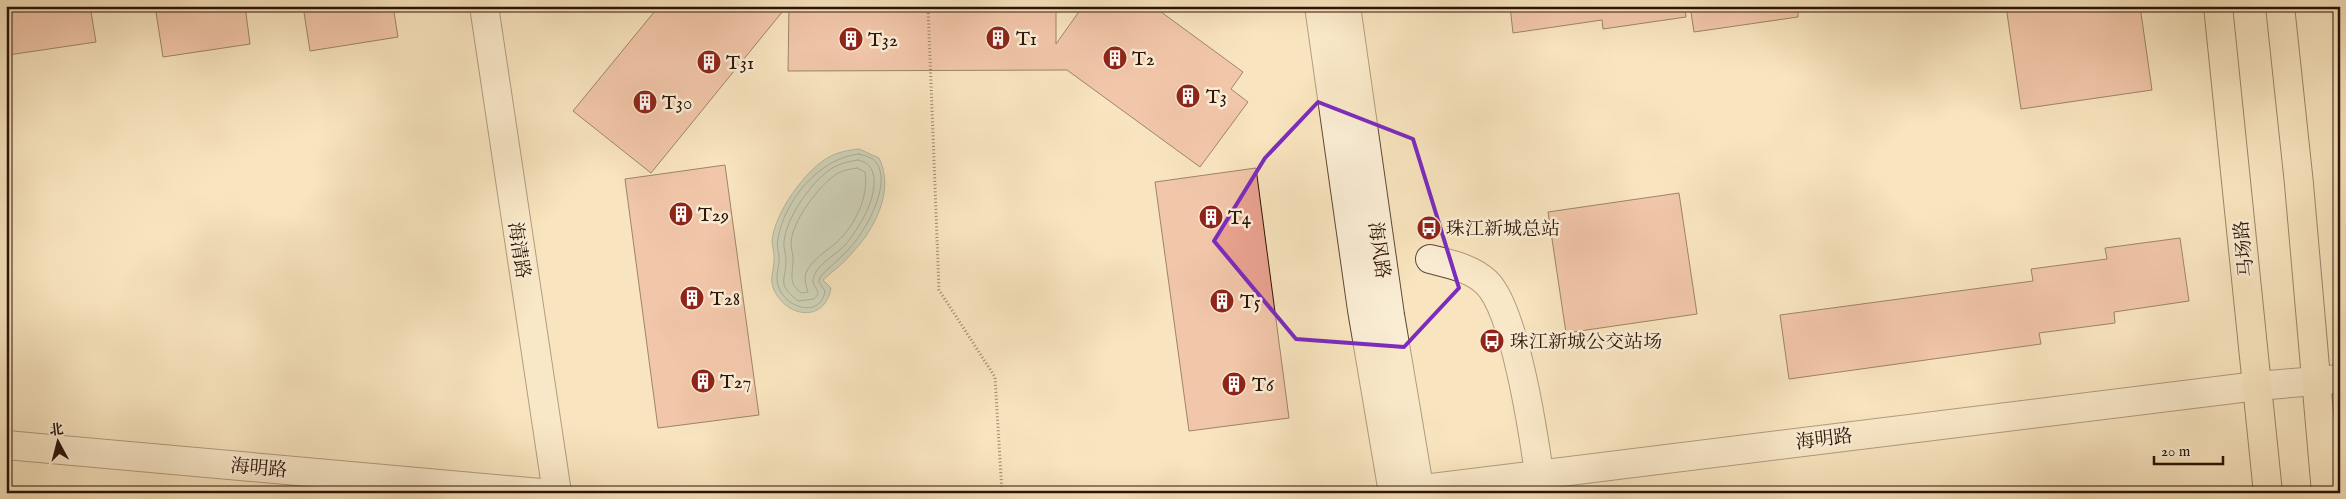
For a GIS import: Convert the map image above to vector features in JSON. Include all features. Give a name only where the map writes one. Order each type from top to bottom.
[{"type":"main road","name":"马场路","points":[[2218,6],[2268,493]]},
{"type":"main road","points":[[2280,6],[2328,380],[2326,493]]},
{"type":"street","name":"海清路","points":[[484,6],[557,493]]},
{"type":"street","name":"海风路","points":[[1319,6],[1362,310],[1392,493]]},
{"type":"street","name":"海风路","points":[[1346,6],[1390,315],[1420,491]]},
{"type":"street","points":[[1430,258],[1471,272],[1486,282],[1494,293],[1514,346],[1530,417],[1539,473]]},
{"type":"street","name":"海明路","points":[[1392,493],[1420,491],[1539,473],[2257,386],[2328,380]]},
{"type":"street","name":"海明路","points":[[6,445],[541,493]]},
{"type":"path","points":[[928,6],[939,290],[995,377],[1002,493]]},
{"type":"highlighted area","points":[[1318,102],[1413,139],[1459,288],[1404,347],[1296,339],[1214,241],[1265,158]]},
{"type":"water","points":[[859,149],[879,158],[883,170],[884,196],[875,221],[868,233],[846,260],[823,280],[831,288],[827,299],[821,307],[805,313],[796,311],[780,299],[773,286],[774,258],[772,241],[778,218],[801,182],[820,163],[836,154]]},
{"type":"building","points":[[6,6],[90,6],[96,42],[8,55]]},
{"type":"building","points":[[155,6],[245,6],[250,44],[163,57]]},
{"type":"building","points":[[303,6],[393,6],[398,37],[310,51]]},
{"type":"building","points":[[659,6],[787,6],[651,173],[573,111]]},
{"type":"building","points":[[789,6],[1056,6],[1056,44],[1083,6],[1153,6],[1243,72],[1231,89],[1248,102],[1200,167],[1067,70],[788,71]]},
{"type":"building","points":[[1510,6],[1685,6],[1686,17],[1603,29],[1602,20],[1513,33]]},
{"type":"building","points":[[1690,6],[1798,6],[1798,17],[1694,32]]},
{"type":"building","points":[[2006,6],[2140,6],[2152,90],[2021,109]]},
{"type":"building","points":[[725,165],[759,415],[658,428],[625,179]]},
{"type":"building","points":[[1256,168],[1289,418],[1189,431],[1155,182]]},
{"type":"building","points":[[1679,193],[1697,314],[1566,333],[1548,212]]},
{"type":"building","points":[[2180,238],[2189,301],[2114,312],[2115,323],[2039,333],[2041,344],[1789,379],[1780,315],[2033,281],[2031,269],[2107,259],[2105,248]]},
{"type":"place","name":"T1","points":[[998,38]]},
{"type":"place","name":"T32","points":[[851,39]]},
{"type":"place","name":"T2","points":[[1115,58]]},
{"type":"place","name":"T31","points":[[709,62]]},
{"type":"place","name":"T3","points":[[1188,96]]},
{"type":"place","name":"T30","points":[[645,102]]},
{"type":"place","name":"T29","points":[[681,214]]},
{"type":"place","name":"T4","points":[[1211,217]]},
{"type":"place","name":"珠江新城总站","points":[[1429,228]]},
{"type":"place","name":"T28","points":[[692,298]]},
{"type":"place","name":"T5","points":[[1222,301]]},
{"type":"place","name":"珠江新城公交站场","points":[[1492,341]]},
{"type":"place","name":"T27","points":[[703,381]]},
{"type":"place","name":"T6","points":[[1234,384]]}]
